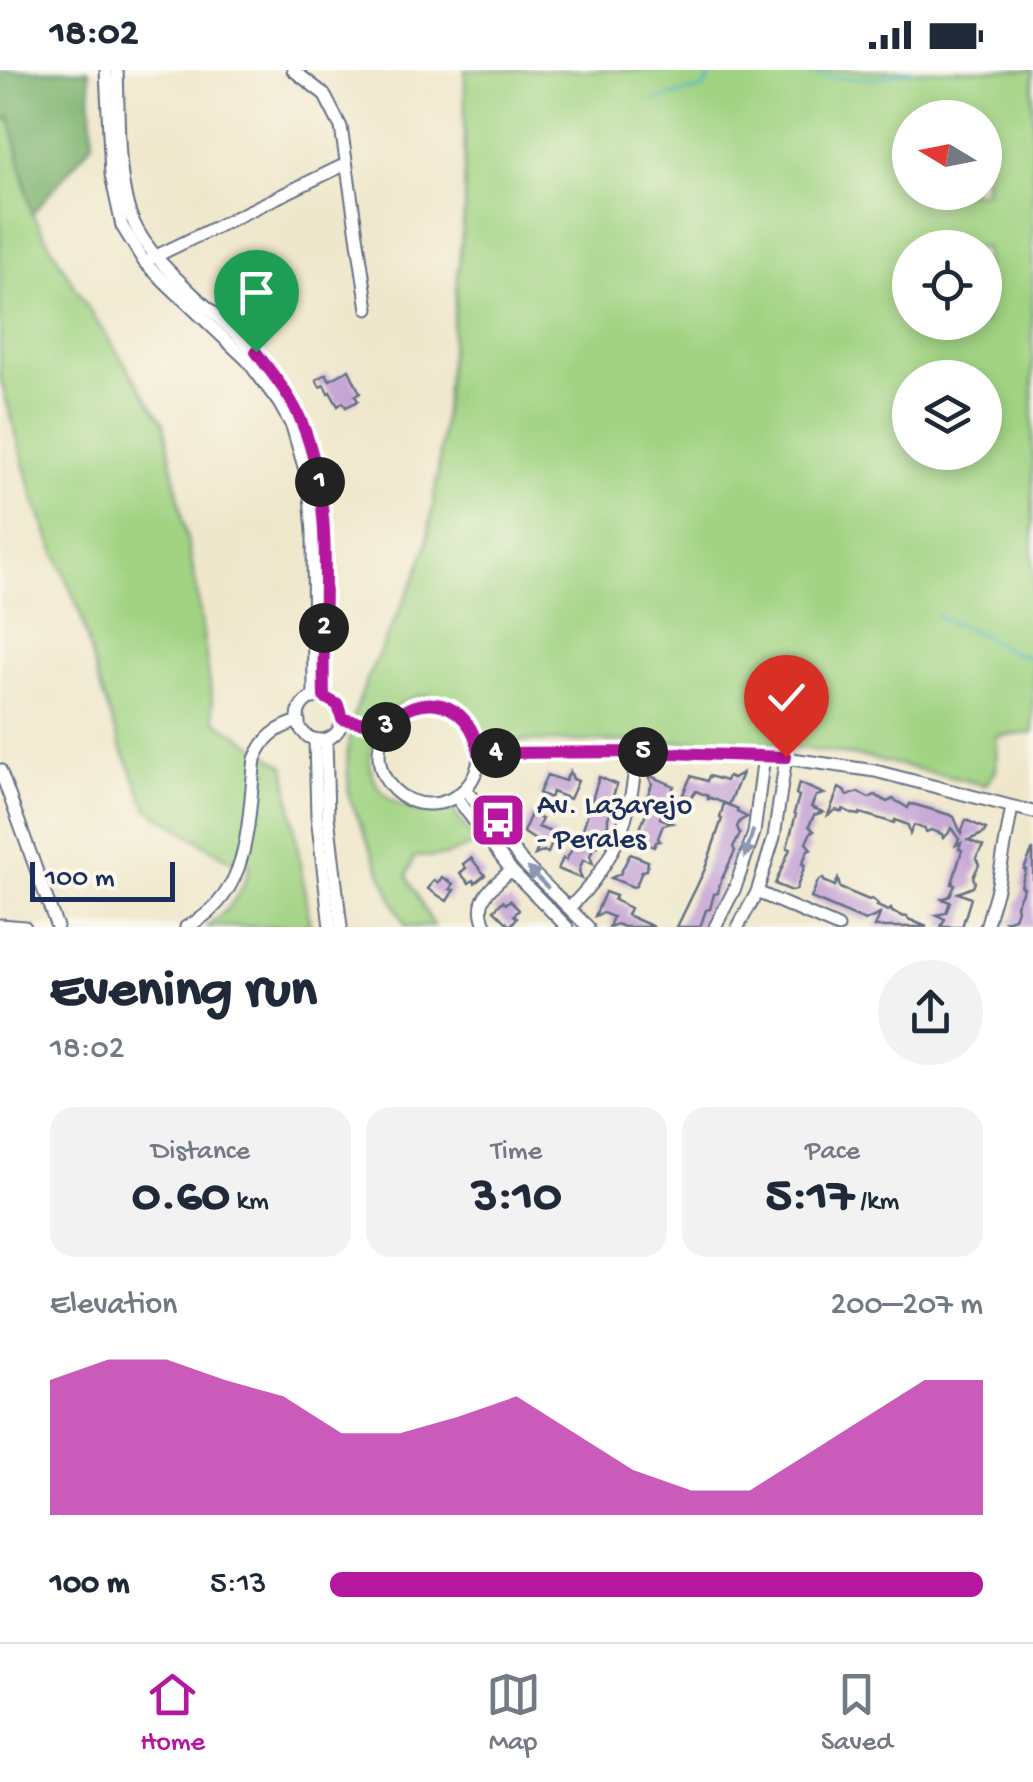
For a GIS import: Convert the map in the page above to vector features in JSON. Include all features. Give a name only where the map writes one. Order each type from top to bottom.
[{"type":"street","points":[[106,70],[111,175],[122,226],[149,260],[256,352],[302,421],[320,482],[324,526],[319,697]]},
{"type":"street","points":[[117,70],[126,199],[149,260]]},
{"type":"street","points":[[293,70],[324,94],[340,128],[368,309]]},
{"type":"street","points":[[149,260],[346,164]]},
{"type":"street","points":[[319,697],[338,705],[342,719],[336,733],[320,739],[303,732],[298,720],[302,706],[319,697]]},
{"type":"street","points":[[421,704],[449,707],[461,715],[477,738],[479,753],[478,766],[461,793],[428,805],[399,795],[388,785],[378,762],[386,727],[407,708],[421,704]]},
{"type":"street","points":[[342,719],[386,727]]},
{"type":"street","points":[[186,927],[218,904],[241,863],[254,759],[260,745],[273,731],[298,720]]},
{"type":"street","points":[[320,739],[317,816],[330,927]]},
{"type":"street","points":[[320,739],[341,927]]},
{"type":"street","points":[[479,753],[636,752],[786,757],[875,771],[1033,812]]},
{"type":"street","points":[[569,908],[601,871],[619,840],[631,804],[636,752]]},
{"type":"street","points":[[714,927],[735,888],[754,833],[764,755]]},
{"type":"street","points":[[738,927],[757,892],[774,836],[786,757]]},
{"type":"street","points":[[0,770],[57,927]]},
{"type":"street","points":[[461,793],[512,870],[567,927]]},
{"type":"street","points":[[461,793],[588,927]]},
{"type":"street","points":[[986,927],[1012,807]]},
{"type":"street","points":[[486,927],[480,907],[484,894],[512,870]]},
{"type":"street","points":[[757,892],[838,927]]},
{"type":"street","points":[[0,925],[25,927]]},
{"type":"green space","points":[[0,70],[89,70],[93,142],[32,214],[10,117],[0,123]]},
{"type":"green space","points":[[465,70],[1033,70],[1033,733],[997,736],[996,771],[985,785],[870,758],[756,742],[487,741],[462,709],[436,696],[411,699],[390,713],[375,734],[370,759],[377,784],[398,804],[411,810],[451,808],[477,844],[445,856],[414,857],[407,876],[434,927],[406,927],[349,797],[347,755],[352,720],[367,679],[426,548],[438,472],[464,215]]},
{"type":"green space","points":[[10,116],[32,214],[82,299],[164,423],[196,585],[215,720],[285,766],[310,927],[207,927],[234,900],[250,865],[231,861],[148,809],[121,747],[80,612],[36,505],[0,377],[0,123]]},
{"type":"building","points":[[349,370],[360,393],[355,396],[358,401],[338,406],[316,380],[326,374],[330,380]]},
{"type":"building","points":[[570,771],[578,781],[570,799],[552,792],[550,798],[539,793],[547,775],[565,781]]},
{"type":"building","points":[[742,773],[729,805],[696,791],[690,799],[683,794],[691,776],[726,781],[728,776],[733,778]]},
{"type":"building","points":[[648,775],[674,786],[660,818],[672,823],[663,825],[660,841],[654,847],[636,840],[648,807],[644,805],[652,784]]},
{"type":"building","points":[[599,777],[617,785],[614,804],[598,846],[590,856],[593,864],[583,860],[579,871],[582,879],[558,869],[583,829]]},
{"type":"building","points":[[799,783],[824,794],[816,796],[811,807],[823,812],[814,815],[809,826],[814,831],[806,843],[811,849],[802,864],[805,865],[796,890],[792,891],[775,884],[790,849],[787,848]]},
{"type":"building","points":[[839,788],[847,796],[858,792],[869,798],[875,795],[908,808],[910,804],[916,805],[950,815],[961,833],[966,820],[986,829],[968,840],[983,846],[976,858],[979,865],[973,887],[958,893],[971,898],[962,927],[941,927],[945,919],[936,915],[946,913],[950,902],[942,899],[950,896],[955,885],[952,884],[962,850],[961,843],[956,845],[959,839],[951,828],[943,838],[942,834],[914,825],[910,834],[908,825],[895,820],[894,823],[843,809],[828,815]]},
{"type":"building","points":[[724,803],[747,817],[737,827],[740,834],[733,847],[735,851],[700,927],[677,927],[705,869]]},
{"type":"building","points":[[531,814],[542,819],[538,827],[556,834],[548,853],[535,855],[540,843],[523,832]]},
{"type":"building","points":[[1033,849],[1033,923],[1031,927],[1019,927],[1005,921],[1014,918],[1024,888],[1024,869]]},
{"type":"building","points":[[630,854],[648,861],[647,870],[642,871],[633,887],[611,878],[620,874]]},
{"type":"building","points":[[471,858],[485,875],[475,883],[469,883],[460,873]]},
{"type":"building","points":[[442,877],[453,884],[447,901],[428,889]]},
{"type":"building","points":[[823,878],[835,886],[838,879],[840,888],[872,899],[877,906],[927,927],[875,927],[880,914],[865,921],[811,898]]},
{"type":"building","points":[[605,892],[630,908],[627,915],[654,927],[609,927],[613,917],[603,913],[595,916]]},
{"type":"building","points":[[510,900],[519,910],[510,926],[494,910]]},
{"type":"waterway","points":[[0,75],[2,70]]},
{"type":"waterway","points":[[655,100],[703,88],[715,70]]},
{"type":"waterway","points":[[790,70],[827,77],[875,78],[915,70]]},
{"type":"waterway","points":[[936,616],[1033,659]]},
{"type":"place","name":"Av. Lazarejo - Perales","points":[[498,820]]},
{"type":"route","points":[[256,352],[302,421],[320,482],[324,526],[324,697],[338,705],[342,719],[386,727],[407,708],[435,704],[449,707],[471,726],[479,753],[640,752],[786,757]]}]
